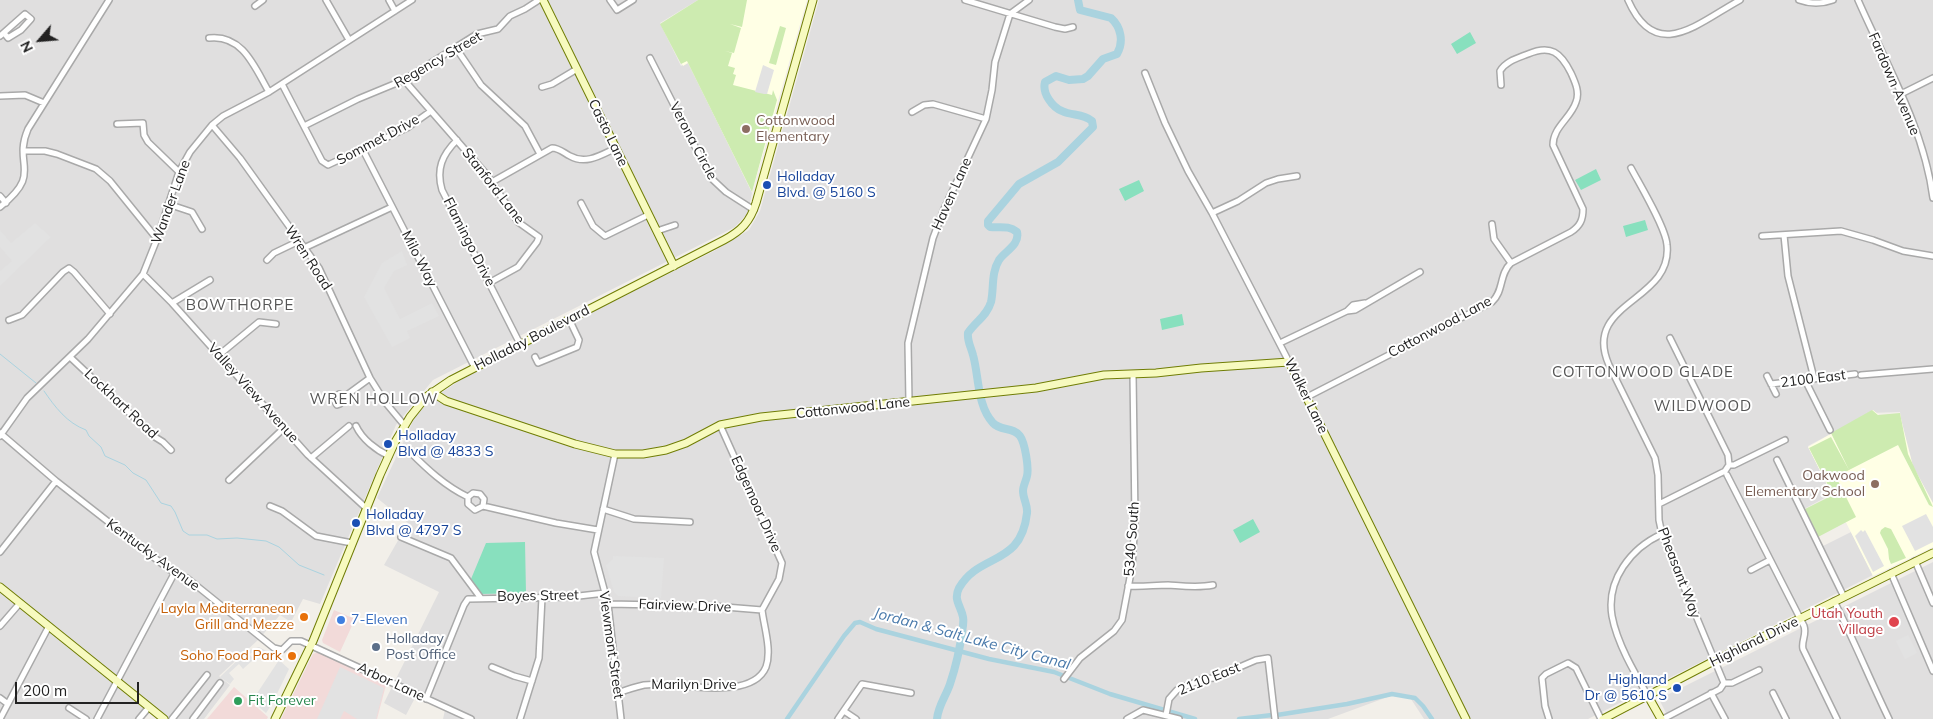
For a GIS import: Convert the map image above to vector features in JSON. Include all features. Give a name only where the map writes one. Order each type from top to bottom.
[{"type":"street","points":[[0,207],[17,192],[24,180],[26,134],[109,0]]},
{"type":"street","points":[[255,6],[263,0]]},
{"type":"street","points":[[326,0],[349,40]]},
{"type":"street","points":[[389,0],[395,11]]},
{"type":"street","name":"Wander Lane","points":[[0,434],[27,398],[70,357],[110,314],[143,274],[157,239],[179,172],[190,152],[212,125],[223,116],[282,84],[412,0]]},
{"type":"street","name":"Regency Street","points":[[304,126],[358,99],[404,80],[477,34],[498,29],[511,15],[525,10],[541,0]]},
{"type":"street","name":"Casto Lane","points":[[541,0],[674,266]]},
{"type":"street","points":[[610,0],[617,10],[633,0]]},
{"type":"street","name":"Holladay Boulevard","points":[[275,719],[312,645],[388,456],[404,426],[420,403],[432,392],[474,368],[737,233],[749,221],[754,210],[813,0]]},
{"type":"street","points":[[965,0],[1060,28],[1073,27]]},
{"type":"street","points":[[1010,14],[1029,0]]},
{"type":"street","points":[[1628,0],[1642,25],[1664,36],[1690,28],[1740,0]]},
{"type":"street","points":[[1798,0],[1808,3],[1833,0]]},
{"type":"street","name":"Fardown Avenue","points":[[1858,0],[1901,94],[1931,175],[1933,198]]},
{"type":"street","points":[[25,14],[30,19],[20,30],[8,38],[2,35],[25,14]]},
{"type":"street","name":"Haven Lane","points":[[909,402],[908,343],[931,244],[944,208],[986,119],[995,62],[1010,14]]},
{"type":"street","points":[[209,38],[218,37],[244,50],[268,92]]},
{"type":"street","points":[[456,48],[481,84],[525,126],[540,154]]},
{"type":"street","points":[[1492,224],[1494,239],[1511,263],[1571,232],[1581,221],[1583,209],[1553,145],[1554,135],[1574,108],[1578,96],[1574,80],[1566,63],[1556,53],[1549,50],[1537,50],[1506,64],[1500,72],[1501,85]]},
{"type":"street","name":"Verona Circle","points":[[650,58],[711,178],[726,192],[754,210]]},
{"type":"street","points":[[542,87],[552,84],[577,69]]},
{"type":"street","name":"Walker Lane","points":[[1146,73],[1170,133],[1188,171],[1280,343],[1466,719]]},
{"type":"street","points":[[1901,94],[1933,78]]},
{"type":"street","name":"Stanford Lane","points":[[404,80],[492,182],[518,222],[539,237],[538,242],[518,267],[489,283]]},
{"type":"street","name":"Sommet Drive","points":[[282,84],[322,162],[327,165],[407,128],[431,111]]},
{"type":"street","points":[[0,96],[24,95],[44,104]]},
{"type":"street","points":[[912,112],[933,104],[986,119]]},
{"type":"street","points":[[117,124],[143,123],[144,135],[148,142],[179,172]]},
{"type":"street","name":"Wren Road","points":[[212,125],[240,158],[324,278],[370,378],[385,402],[404,426]]},
{"type":"street","name":"Flamingo Drive","points":[[457,140],[442,158],[440,182],[447,200],[520,344]]},
{"type":"street","points":[[492,182],[540,154],[555,148],[576,159],[587,160],[616,148]]},
{"type":"street","name":"Milo Way","points":[[363,150],[474,368]]},
{"type":"street","points":[[24,151],[46,151],[96,169],[110,181],[157,239]]},
{"type":"street","name":"Pheasant Way","points":[[1631,168],[1665,235],[1667,258],[1656,281],[1611,320],[1604,334],[1603,346],[1609,365],[1654,453],[1658,470],[1659,520],[1662,534],[1724,683]]},
{"type":"street","points":[[1212,213],[1234,203],[1266,183],[1297,176]]},
{"type":"street","points":[[0,196],[6,203]]},
{"type":"street","points":[[581,203],[592,226],[605,236],[648,215]]},
{"type":"street","points":[[168,204],[192,212],[202,229]]},
{"type":"street","points":[[304,248],[392,207]]},
{"type":"street","points":[[657,231],[674,225]]},
{"type":"street","points":[[1762,236],[1841,231],[1903,251],[1933,256]]},
{"type":"street","points":[[1784,235],[1788,276],[1814,378]]},
{"type":"street","points":[[267,260],[274,253],[299,241]]},
{"type":"street","name":"Cottonwood Lane","points":[[1307,397],[1492,302],[1499,294],[1504,271],[1511,263]]},
{"type":"street","points":[[9,320],[22,314],[69,268],[110,314]]},
{"type":"street","points":[[1280,343],[1347,311],[1355,310],[1420,272]]},
{"type":"street","name":"Valley View Avenue","points":[[143,274],[219,355],[283,429],[311,458],[366,508]]},
{"type":"street","points":[[172,303],[210,280]]},
{"type":"street","points":[[535,357],[538,363],[577,347],[579,340],[569,319]]},
{"type":"street","points":[[219,355],[260,322],[276,324]]},
{"type":"street","points":[[1659,504],[1725,471],[1729,465],[1728,455],[1670,338]]},
{"type":"street","name":"Lockhart Road","points":[[70,357],[155,438],[163,442],[171,450]]},
{"type":"street","name":"Cottonwood Lane","points":[[432,392],[446,401],[581,446],[615,454],[643,454],[666,450],[686,443],[720,426],[761,417],[1036,388],[1098,376],[1289,362]]},
{"type":"street","name":"2100 East","points":[[1771,384],[1814,378],[1933,369]]},
{"type":"street","name":"5340 South","points":[[1064,679],[1080,658],[1119,626],[1132,567],[1135,519],[1133,374]]},
{"type":"street","points":[[1767,376],[1776,394]]},
{"type":"street","points":[[344,397],[370,378]]},
{"type":"street","points":[[1805,380],[1830,430]]},
{"type":"street","points":[[311,458],[349,426]]},
{"type":"street","points":[[356,426],[376,450],[388,456]]},
{"type":"street","name":"Edgemoor Drive","points":[[720,426],[782,563],[779,578],[762,610]]},
{"type":"street","points":[[229,480],[283,429]]},
{"type":"street","name":"Kentucky Avenue","points":[[0,434],[56,481],[170,570],[187,578],[275,649],[282,650],[290,641],[295,639],[312,645]]},
{"type":"street","points":[[1729,465],[1734,465],[1785,440]]},
{"type":"street","points":[[409,451],[437,478],[468,498]]},
{"type":"street","name":"Viewmont Street","points":[[615,454],[594,556],[608,604],[621,719]]},
{"type":"street","points":[[1777,460],[1844,596]]},
{"type":"street","points":[[1728,476],[1806,631],[1803,649],[1837,719]]},
{"type":"street","points":[[0,552],[56,481]]},
{"type":"street","points":[[484,506],[484,499],[480,494],[473,493],[468,498],[468,504],[472,509],[478,510],[484,506],[556,523],[598,530]]},
{"type":"street","points":[[270,506],[282,511],[316,536],[352,543]]},
{"type":"street","points":[[603,509],[634,519],[690,522]]},
{"type":"street","points":[[1662,534],[1646,542],[1628,558],[1616,581],[1612,596],[1612,611],[1616,630],[1638,678],[1662,719],[1721,688],[1724,683],[1733,683],[1759,670]]},
{"type":"street","points":[[401,537],[451,558],[480,597]]},
{"type":"street","name":"Highland Drive","points":[[1602,719],[1714,661],[1933,553]]},
{"type":"street","points":[[1751,570],[1770,560]]},
{"type":"street","points":[[1915,561],[1933,603]]},
{"type":"street","points":[[97,719],[175,572]]},
{"type":"street","points":[[1891,573],[1933,671]]},
{"type":"street","points":[[1128,586],[1151,587],[1167,585],[1202,587],[1212,585]]},
{"type":"street","points":[[0,587],[164,719]]},
{"type":"street","name":"Boyes Street","points":[[426,699],[465,603],[470,598],[570,597],[605,593]]},
{"type":"street","points":[[520,719],[539,658],[542,597]]},
{"type":"street","points":[[1834,601],[1889,719]]},
{"type":"street","points":[[0,626],[20,603]]},
{"type":"street","name":"Fairview Drive","points":[[608,604],[713,606],[762,610]]},
{"type":"street","name":"Marilyn Drive","points":[[618,693],[644,685],[732,687],[751,682],[762,673],[768,660],[762,610]]},
{"type":"street","points":[[0,719],[49,626]]},
{"type":"street","name":"Arbor Lane","points":[[312,645],[471,719]]},
{"type":"street","name":"2110 East","points":[[1167,712],[1169,699],[1177,690],[1203,679],[1214,678],[1256,660],[1268,658],[1274,716]]},
{"type":"street","points":[[1549,719],[1545,706],[1542,678],[1546,674],[1568,664],[1576,668],[1602,719]]},
{"type":"street","points":[[492,666],[532,682]]},
{"type":"street","points":[[172,719],[207,675]]},
{"type":"street","points":[[193,719],[220,683]]},
{"type":"street","points":[[838,719],[862,684],[912,693]]},
{"type":"street","points":[[1712,693],[1725,719]]},
{"type":"street","points":[[1773,693],[1786,719]]},
{"type":"street","points":[[0,698],[8,704]]},
{"type":"street","points":[[139,719],[149,707]]},
{"type":"street","points":[[69,708],[86,719]]},
{"type":"street","points":[[1127,719],[1144,710],[1167,712],[1179,719]]},
{"type":"street","points":[[844,711],[856,719]]},
{"type":"shaded area","points":[[0,0],[698,0],[660,23],[681,66],[688,61],[752,193],[748,213],[735,227],[433,380],[396,425],[320,604],[303,599],[291,622],[280,615],[258,640],[219,676],[230,685],[204,719],[170,719],[149,703],[137,719],[0,719]]},
{"type":"shaded area","name":"Cottonwood Elementary","points":[[700,0],[807,0],[752,192],[688,63],[683,66],[664,31]]},
{"type":"shaded area","points":[[819,0],[1933,0],[1933,511],[1907,454],[1900,412],[1870,413],[1808,446],[1832,494],[1804,509],[1823,546],[1851,532],[1873,575],[1588,719],[1424,719],[1411,699],[1393,695],[1328,719],[443,719],[445,710],[416,696],[406,715],[384,703],[439,592],[384,565],[408,523],[377,498],[415,417],[432,399],[471,373],[714,251],[749,230],[760,211]]},
{"type":"shaded area","points":[[763,65],[774,70],[767,94],[755,92]]},
{"type":"shaded area","points":[[35,223],[51,237],[0,286],[0,271],[12,261],[0,247],[0,230],[11,243]]},
{"type":"shaded area","points":[[402,251],[407,265],[394,271],[384,288],[400,319],[432,303],[439,316],[407,331],[410,338],[392,347],[364,297],[382,263]]},
{"type":"shaded area","name":"Oakwood Elementary School","points":[[1873,410],[1879,415],[1900,415],[1913,466],[1933,503],[1933,547],[1873,576],[1808,447]]},
{"type":"shaded area","points":[[1926,514],[1933,527],[1933,542],[1915,551],[1902,526]]},
{"type":"shaded area","points":[[1861,530],[1863,532],[1865,530],[1884,566],[1873,572],[1855,536]]},
{"type":"shaded area","points":[[613,556],[664,558],[661,598],[618,596],[614,592],[606,565],[613,559]]},
{"type":"shaded area","points":[[1933,562],[1933,719],[1669,719],[1659,699]]},
{"type":"shaded area","points":[[334,610],[355,619],[340,652],[323,643],[322,640]]},
{"type":"shaded area","points":[[1908,635],[1917,653],[1905,659],[1896,641]]},
{"type":"shaded area","points":[[259,647],[272,654],[270,657],[259,651],[249,654],[254,659],[243,669],[239,664],[229,673],[234,679],[230,684],[220,677],[247,651]]},
{"type":"shaded area","points":[[318,652],[386,685],[377,719],[281,719],[313,654]]},
{"type":"shaded area","points":[[279,660],[289,669],[266,713],[252,701]]},
{"type":"shaded area","points":[[340,667],[384,688],[376,719],[357,719],[344,711],[340,719],[317,719]]},
{"type":"shaded area","points":[[234,687],[268,717],[267,719],[207,719]]},
{"type":"green space","name":"Cottonwood Elementary","points":[[698,0],[747,0],[742,27],[730,24],[741,28],[734,53],[725,51],[732,53],[728,66],[735,68],[733,74],[736,75],[733,85],[772,95],[773,90],[777,100],[752,192],[687,61],[681,64],[660,24]]},
{"type":"green space","points":[[780,26],[786,28],[776,65],[769,63]]},
{"type":"green space","points":[[1470,32],[1476,43],[1457,54],[1451,44]]},
{"type":"green space","points":[[1596,169],[1601,180],[1581,190],[1575,180]]},
{"type":"green space","points":[[1139,180],[1144,191],[1125,201],[1119,189]]},
{"type":"green space","points":[[1645,220],[1648,230],[1626,237],[1623,226]]},
{"type":"green space","points":[[1182,314],[1184,325],[1162,330],[1160,319]]},
{"type":"green space","points":[[1872,410],[1878,415],[1900,413],[1908,454],[1933,507],[1929,505],[1898,445],[1849,470],[1831,433]]},
{"type":"green space","points":[[1831,437],[1849,470],[1836,477],[1856,517],[1818,537],[1805,509],[1833,495],[1809,448]]},
{"type":"green space","points":[[1253,519],[1260,532],[1240,543],[1233,530]]},
{"type":"green space","points":[[1885,527],[1891,529],[1906,558],[1891,564],[1888,549],[1880,533]]},
{"type":"green space","points":[[525,542],[526,593],[481,594],[471,579],[486,543]]},
{"type":"waterway","points":[[937,719],[952,678],[961,638],[963,621],[957,600],[957,592],[968,577],[1008,551],[1017,542],[1023,530],[1027,513],[1023,491],[1027,476],[1027,462],[1023,444],[1017,433],[999,427],[988,416],[981,400],[975,363],[968,339],[968,333],[984,315],[991,302],[996,265],[1014,244],[1017,237],[1017,232],[1011,228],[990,227],[988,221],[1019,184],[1058,162],[1093,127],[1092,121],[1089,118],[1066,113],[1058,109],[1046,95],[1045,82],[1056,76],[1069,80],[1083,79],[1103,59],[1117,54],[1121,40],[1119,30],[1111,18],[1080,10],[1078,0]]},
{"type":"waterway","points":[[0,354],[36,383]]},
{"type":"waterway","points":[[44,391],[67,419],[86,430],[89,436],[101,447],[105,456],[125,465],[133,473],[146,480],[161,503],[171,506],[183,531],[189,535],[207,535],[217,539],[237,538],[266,541],[279,547],[299,565],[324,575]]},
{"type":"waterway","name":"Jordan & Salt Lake City Canal","points":[[787,719],[844,636],[855,623],[860,622],[876,629],[989,659],[1054,672],[1110,694],[1195,719]]},
{"type":"waterway","name":"Jordan & Salt Lake City Canal","points":[[1277,715],[1347,704],[1392,694],[1415,698],[1432,719]]},
{"type":"waterway","name":"Jordan & Salt Lake City Canal","points":[[1239,719],[1272,715]]},
{"type":"place","name":"Cottonwood Elementary","points":[[746,129]]},
{"type":"place","name":"Holladay Blvd. @ 5160 S","points":[[767,185]]},
{"type":"place","name":"Holladay Blvd @ 4833 S","points":[[388,444]]},
{"type":"place","name":"Oakwood Elementary School","points":[[1875,484]]},
{"type":"place","name":"Holladay Blvd @ 4797 S","points":[[356,523]]},
{"type":"place","name":"Layla Mediterranean Grill and Mezze","points":[[304,617]]},
{"type":"place","name":"7-Eleven","points":[[341,620]]},
{"type":"place","name":"Utah Youth Village","points":[[1894,622]]},
{"type":"place","name":"Holladay Post Office","points":[[376,647]]},
{"type":"place","name":"Soho Food Park","points":[[292,656]]},
{"type":"place","name":"Highland Dr @ 5610 S","points":[[1677,688]]},
{"type":"place","name":"Fit Forever","points":[[238,701]]},
{"type":"district","name":"BOWTHORPE","points":[[240,305]]},
{"type":"district","name":"COTTONWOOD GLADE","points":[[1643,372]]},
{"type":"district","name":"WREN HOLLOW","points":[[374,399]]},
{"type":"district","name":"WILDWOOD","points":[[1703,406]]}]
